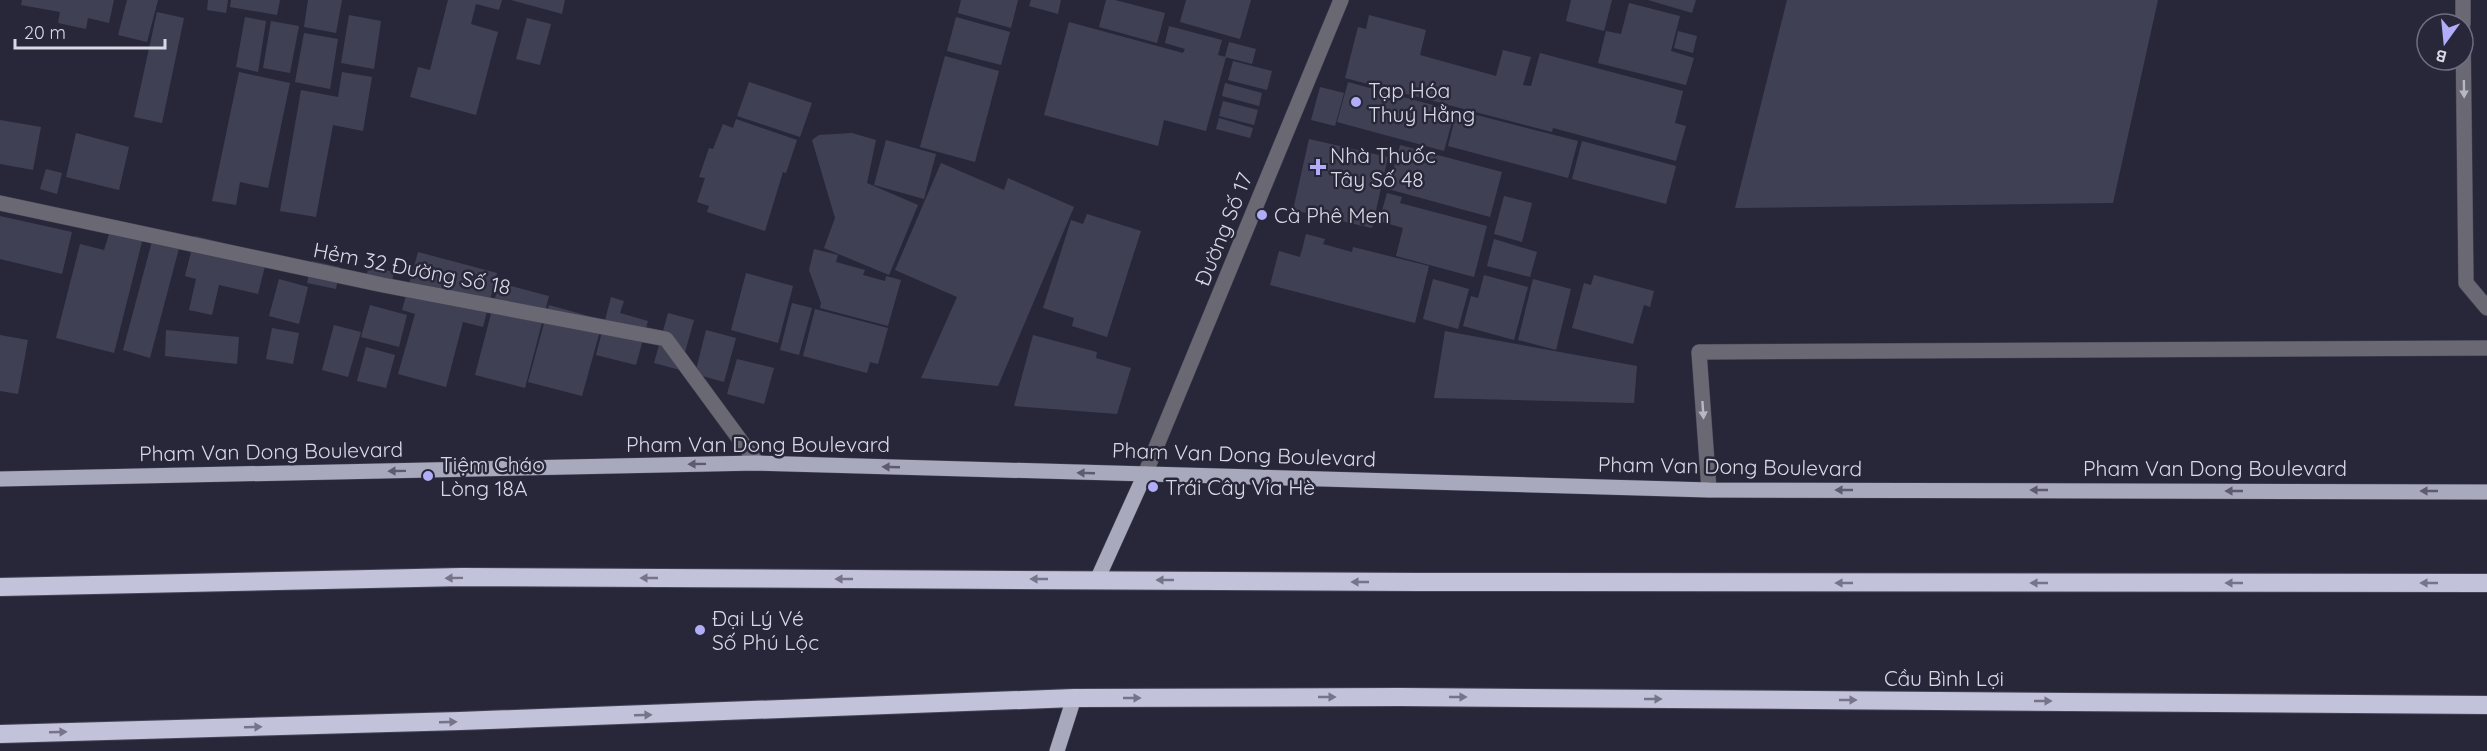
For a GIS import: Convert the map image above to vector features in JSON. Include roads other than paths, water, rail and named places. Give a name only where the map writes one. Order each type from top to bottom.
[{"type":"highway","points":[[0,587],[462,577],[1419,582],[2487,583]]},
{"type":"highway","name":"Cầu Bình Lợi","points":[[1074,698],[1400,697],[2487,705]]},
{"type":"highway","points":[[0,734],[448,722],[1074,698]]},
{"type":"main road","name":"Pham Van Dong Boulevard","points":[[0,479],[757,463],[1709,490],[2487,492]]},
{"type":"main road","points":[[1097,580],[1145,474]]},
{"type":"main road","points":[[1057,751],[1074,698]]},
{"type":"street","name":"Đường Số 17","points":[[1145,474],[1341,0]]},
{"type":"street","points":[[2463,72],[2466,283],[2487,308]]},
{"type":"street","name":"Hẻm 32 Đường Số 18","points":[[0,203],[383,285],[666,339],[757,463]]},
{"type":"street","points":[[1709,490],[1699,352],[2487,348]]},
{"type":"place","name":"Tạp Hóa Thuý Hằng","points":[[1356,102]]},
{"type":"place","name":"Nhà Thuốc Tây Số 48","points":[[1318,167]]},
{"type":"place","name":"Cà Phê Men","points":[[1262,215]]},
{"type":"place","name":"Tiệm Cháo Lòng 18A","points":[[428,476]]},
{"type":"place","name":"Trái Cây Vỉa Hè","points":[[1153,487]]},
{"type":"place","name":"Đại Lý Vé Số Phú Lộc","points":[[700,630]]}]
